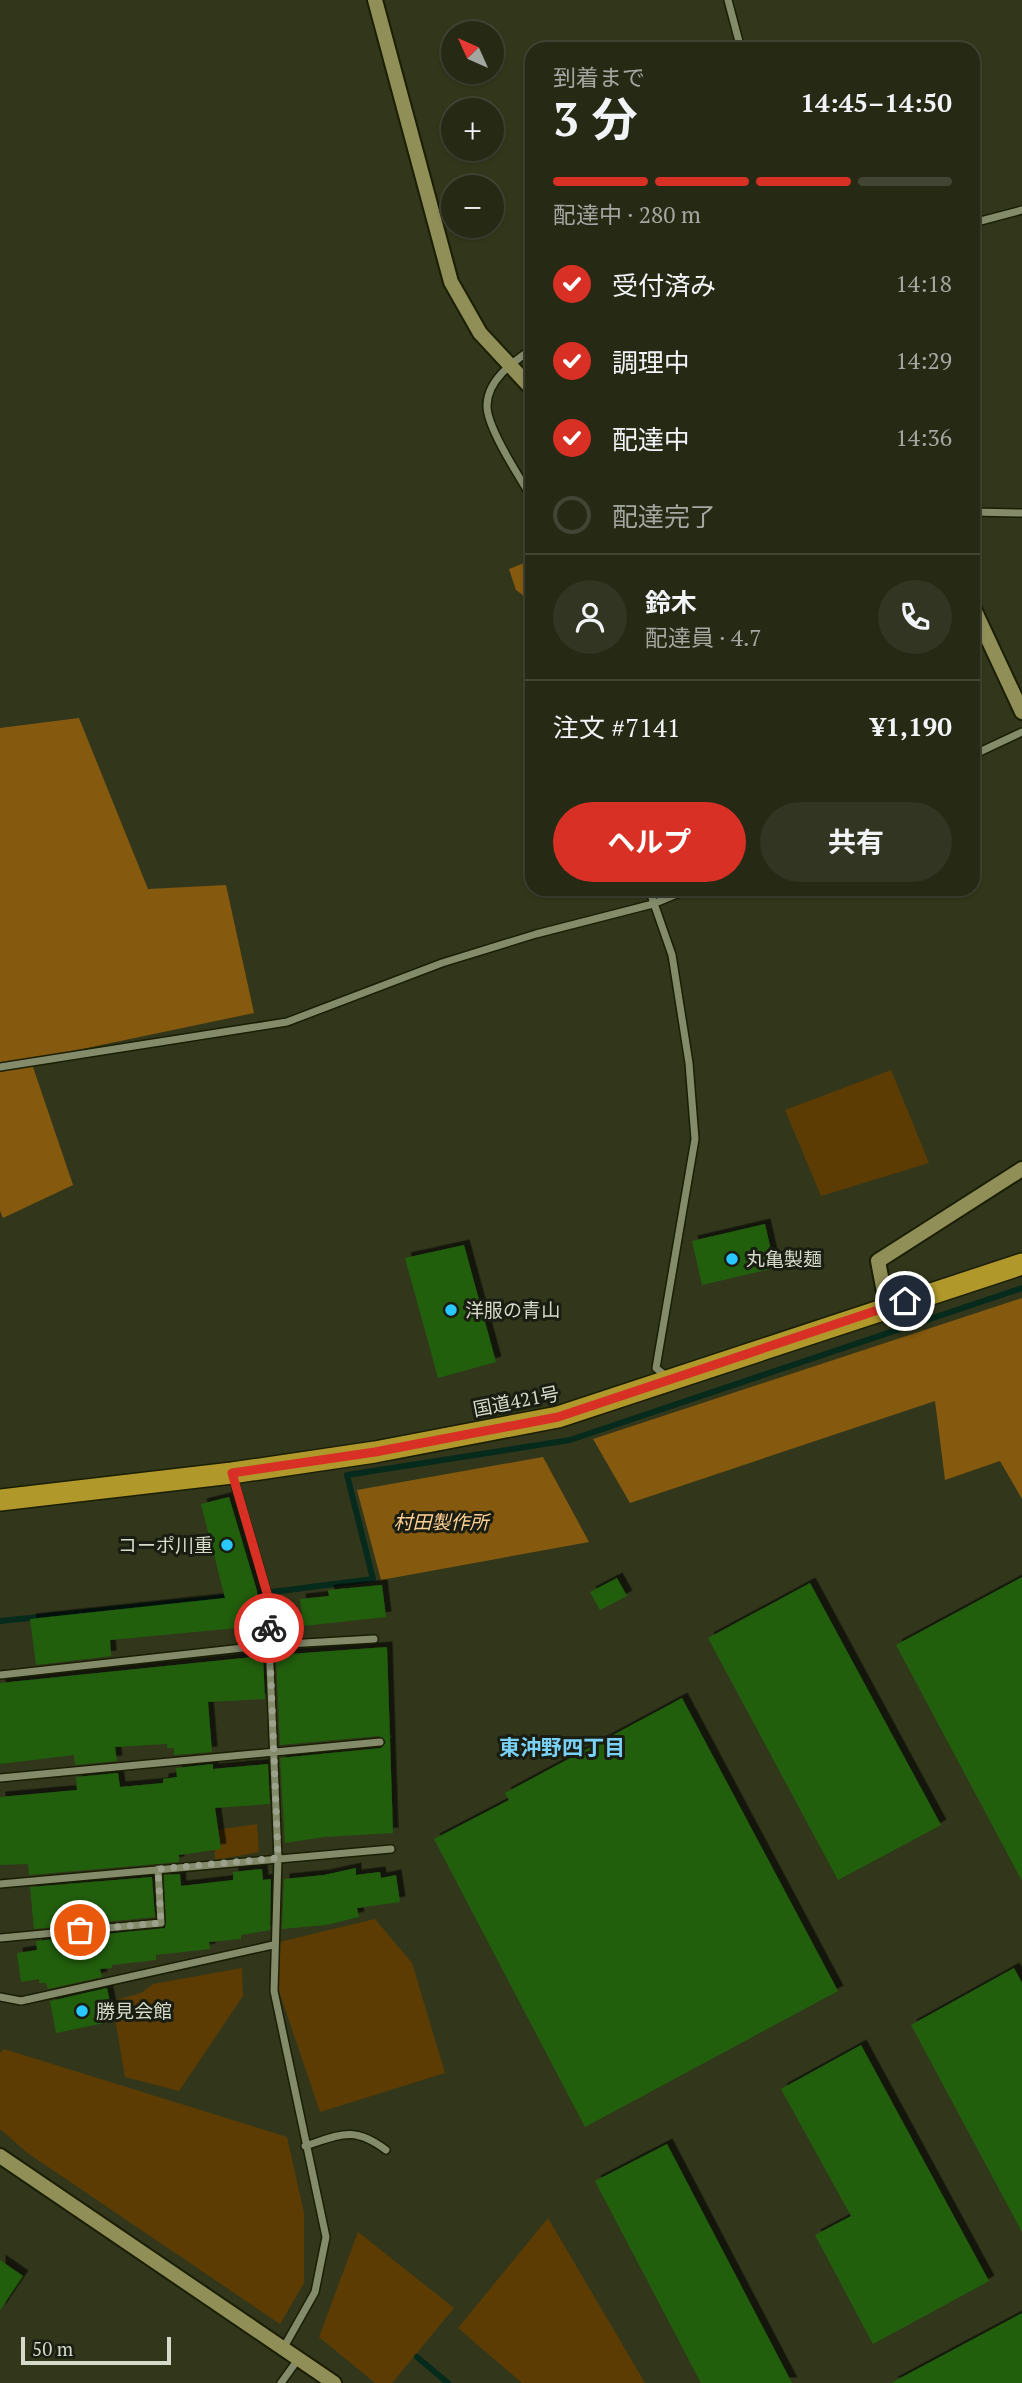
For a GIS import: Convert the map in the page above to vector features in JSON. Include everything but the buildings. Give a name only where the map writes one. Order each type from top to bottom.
[{"type":"highway","name":"国道421号","points":[[0,1500],[232,1473],[375,1452],[558,1417],[1022,1264]]},
{"type":"street","points":[[376,0],[451,282],[480,333],[525,382]]},
{"type":"street","points":[[728,0],[739,42]]},
{"type":"street","points":[[980,221],[1022,210]]},
{"type":"street","points":[[525,354],[508,366],[494,384],[487,406],[492,424],[525,485]]},
{"type":"street","points":[[980,512],[1022,513]]},
{"type":"street","points":[[980,622],[1022,712]]},
{"type":"street","points":[[980,752],[1022,732]]},
{"type":"street","points":[[651,896],[672,955],[690,1063],[695,1139],[656,1368],[670,1380]]},
{"type":"street","points":[[0,1067],[287,1022],[442,963],[536,934],[653,904],[672,896]]},
{"type":"street","points":[[887,1308],[878,1261],[1022,1169]]},
{"type":"street","points":[[232,1473],[267,1593],[278,1858],[273,1945],[274,1991],[326,2237],[315,2292],[284,2347]]},
{"type":"street","points":[[0,1675],[270,1645],[374,1639]]},
{"type":"street","points":[[0,1778],[380,1742]]},
{"type":"street","points":[[0,1884],[391,1849]]},
{"type":"street","points":[[0,1938],[161,1923],[158,1869]]},
{"type":"street","points":[[0,1997],[21,2001],[273,1945]]},
{"type":"street","points":[[305,2146],[340,2135],[365,2135],[386,2150]]},
{"type":"street","points":[[0,2156],[334,2383]]},
{"type":"street","points":[[281,2383],[299,2357]]},
{"type":"shaded area","points":[[891,1070],[929,1163],[821,1196],[785,1110]]},
{"type":"shaded area","points":[[257,1824],[259,1852],[215,1860],[215,1830]]},
{"type":"shaded area","points":[[375,1919],[412,1963],[445,2073],[320,2112],[279,1991],[279,1942]]},
{"type":"shaded area","points":[[242,1968],[243,1996],[179,2091],[125,2077],[112,2001],[141,1993],[153,1984]]},
{"type":"shaded area","points":[[4,2049],[287,2137],[304,2213],[304,2283],[280,2324],[29,2154],[0,2129],[0,2053]]},
{"type":"shaded area","points":[[548,2218],[645,2383],[522,2383],[458,2328]]},
{"type":"shaded area","points":[[358,2232],[454,2308],[392,2383],[375,2383],[319,2337]]},
{"type":"green space","points":[[525,563],[525,597],[516,590],[509,569]]},
{"type":"green space","points":[[79,718],[148,889],[226,885],[254,1013],[1,1066],[33,1067],[73,1185],[3,1218],[0,1211],[0,728]]},
{"type":"green space","points":[[1022,1298],[1022,1499],[1000,1461],[945,1480],[935,1401],[630,1503],[593,1439]]},
{"type":"green space","name":"村田製作所","points":[[543,1457],[589,1542],[381,1580],[357,1490]]},
{"type":"waterway","points":[[249,1595],[373,1579],[347,1475],[570,1440],[1022,1288]]},
{"type":"waterway","points":[[0,1621],[231,1597]]},
{"type":"waterway","points":[[417,2357],[448,2383]]},
{"type":"way so far","points":[[80,1930],[161,1923],[158,1869],[278,1858],[269,1628]]},
{"type":"place","name":"丸亀製麺","points":[[732,1259]]},
{"type":"place","name":"洋服の青山","points":[[451,1310]]},
{"type":"place","name":"コーポ川重","points":[[227,1545]]},
{"type":"place","name":"勝見会館","points":[[82,2011]]},
{"type":"district","name":"東沖野四丁目","points":[[562,1748]]},
{"type":"route","points":[[269,1628],[267,1593],[232,1473],[375,1452],[587,1410],[905,1301]]}]
